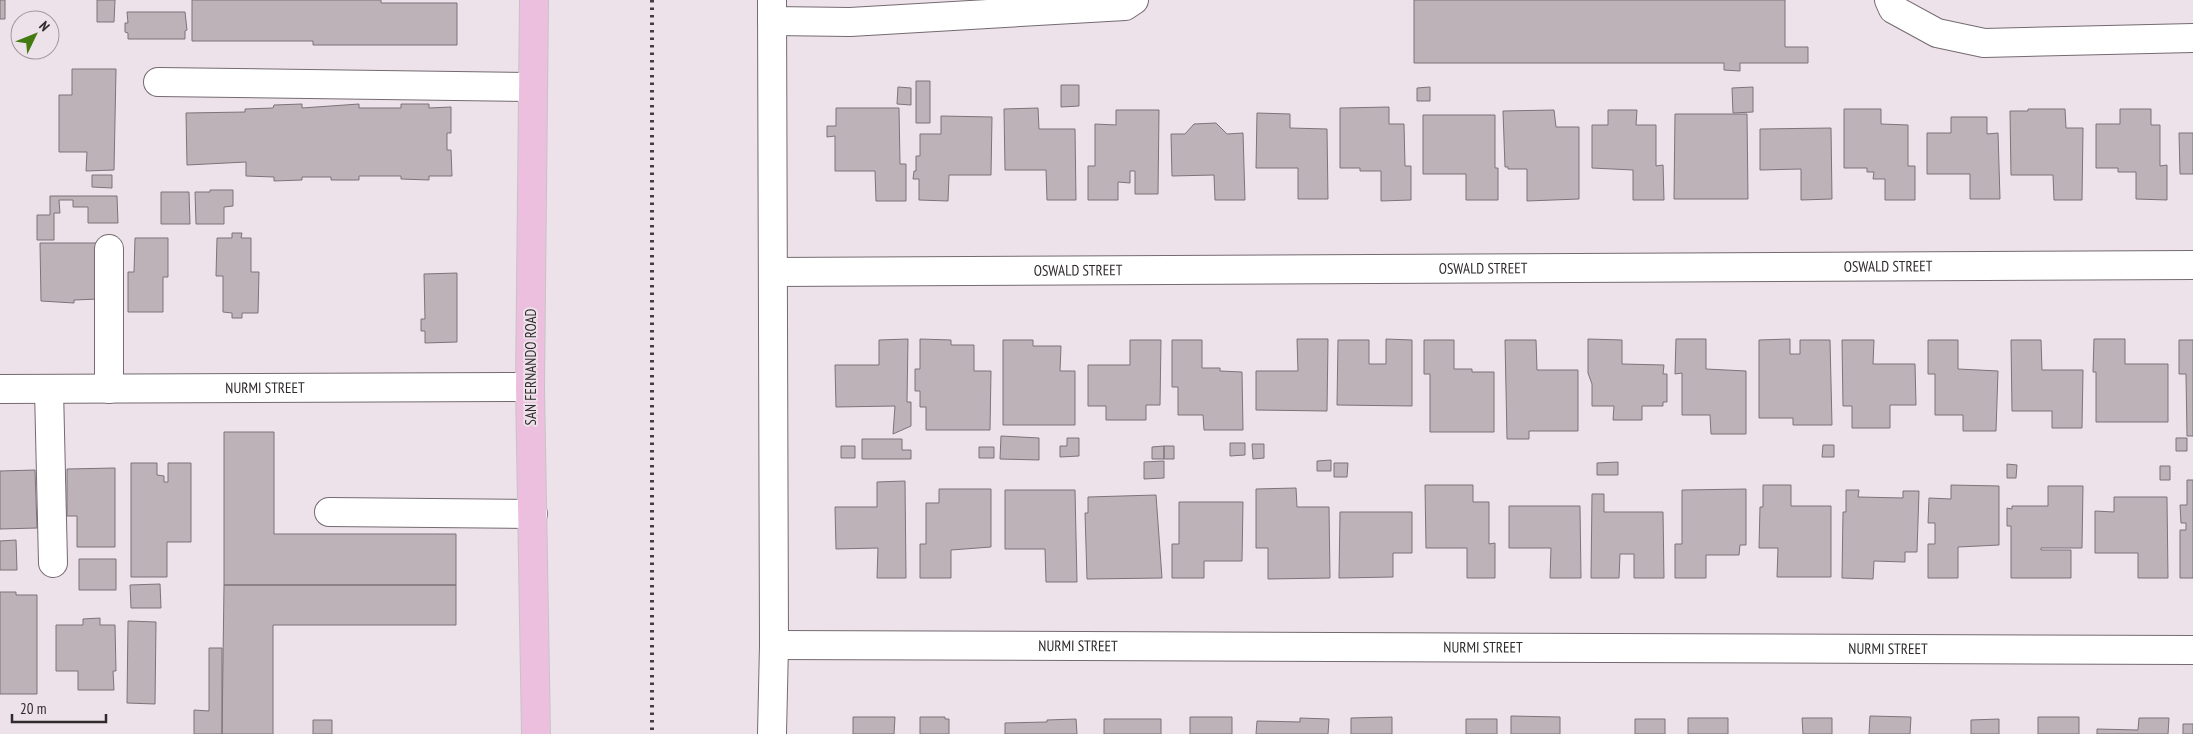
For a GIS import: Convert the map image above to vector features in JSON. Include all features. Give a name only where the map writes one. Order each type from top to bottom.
[{"type":"main road","name":"SAN FERNANDO ROAD","points":[[534,0],[530,387],[536,734]]},
{"type":"street","points":[[772,734],[774,645],[772,11],[850,22],[1126,6],[1134,0]]},
{"type":"street","points":[[1888,0],[1893,9],[1937,33],[1984,43],[2193,38]]},
{"type":"street","points":[[158,82],[533,87]]},
{"type":"street","points":[[109,249],[109,389]]},
{"type":"street","name":"OSWALD STREET","points":[[773,272],[2193,265]]},
{"type":"street","name":"NURMI STREET","points":[[0,389],[530,387]]},
{"type":"street","points":[[49,389],[53,564]]},
{"type":"street","points":[[329,512],[533,514]]},
{"type":"street","name":"NURMI STREET","points":[[774,645],[2193,650]]},
{"type":"building","points":[[0,0],[5,0],[5,19],[0,19]]},
{"type":"building","points":[[97,0],[115,0],[114,22],[97,22]]},
{"type":"building","points":[[192,0],[381,0],[381,3],[457,3],[457,45],[313,45],[313,41],[192,41]]},
{"type":"building","points":[[1414,0],[1785,0],[1785,47],[1808,47],[1808,63],[1740,63],[1740,71],[1724,70],[1724,63],[1414,63]]},
{"type":"building","points":[[127,12],[185,12],[187,30],[185,31],[185,39],[128,39],[128,33],[125,32],[125,23],[128,23]]},
{"type":"building","points":[[72,69],[116,69],[114,170],[86,171],[87,152],[59,152],[59,95],[72,95]]},
{"type":"building","points":[[916,81],[930,81],[930,123],[916,123]]},
{"type":"building","points":[[1061,85],[1079,85],[1079,106],[1061,107]]},
{"type":"building","points":[[898,87],[911,88],[911,105],[897,104]]},
{"type":"building","points":[[1430,87],[1430,101],[1417,101],[1417,88]]},
{"type":"building","points":[[1753,87],[1753,112],[1733,113],[1732,88]]},
{"type":"building","points":[[302,104],[302,108],[359,104],[359,108],[401,108],[401,104],[429,104],[429,108],[451,107],[451,133],[447,133],[447,150],[451,150],[452,176],[429,176],[429,180],[401,179],[401,176],[359,176],[359,180],[331,180],[331,177],[302,177],[302,180],[274,181],[274,177],[246,176],[246,162],[187,165],[186,113],[245,112],[245,109]]},
{"type":"building","points":[[1389,107],[1389,124],[1404,124],[1405,166],[1411,166],[1411,200],[1381,201],[1381,171],[1360,171],[1360,168],[1340,168],[1340,108]]},
{"type":"building","points":[[836,108],[899,108],[900,164],[906,164],[906,201],[876,201],[875,171],[835,171],[835,136],[827,137],[827,126],[836,126]]},
{"type":"building","points":[[1038,108],[1039,129],[1075,129],[1076,200],[1047,200],[1046,170],[1005,170],[1004,109]]},
{"type":"building","points":[[1844,109],[1881,109],[1881,124],[1908,125],[1908,166],[1915,166],[1915,200],[1885,200],[1885,179],[1873,179],[1874,172],[1867,172],[1867,168],[1844,168]]},
{"type":"building","points":[[2028,109],[2065,109],[2066,128],[2083,128],[2082,200],[2054,200],[2053,175],[2011,175],[2010,111],[2028,111]]},
{"type":"building","points":[[2120,109],[2151,109],[2151,125],[2160,125],[2160,166],[2167,165],[2167,200],[2136,199],[2136,172],[2118,172],[2118,168],[2096,168],[2096,124],[2120,124]]},
{"type":"building","points":[[1116,110],[1159,110],[1158,194],[1135,194],[1135,171],[1130,171],[1130,183],[1118,182],[1118,200],[1088,200],[1088,166],[1095,166],[1095,124],[1116,125]]},
{"type":"building","points":[[1554,110],[1556,127],[1579,127],[1579,199],[1527,201],[1527,169],[1508,169],[1508,167],[1505,167],[1503,111]]},
{"type":"building","points":[[1608,110],[1637,110],[1636,125],[1656,125],[1656,166],[1663,165],[1664,200],[1633,200],[1633,170],[1592,168],[1592,125],[1608,125]]},
{"type":"building","points":[[1257,113],[1290,114],[1290,128],[1327,129],[1328,199],[1298,199],[1298,168],[1256,168]]},
{"type":"building","points":[[1675,114],[1747,114],[1748,199],[1674,199]]},
{"type":"building","points":[[1423,115],[1495,115],[1495,168],[1498,168],[1498,200],[1466,200],[1466,174],[1423,174]]},
{"type":"building","points":[[941,116],[992,117],[991,175],[949,175],[948,201],[919,200],[919,179],[913,179],[914,171],[916,171],[916,156],[920,156],[920,134],[941,134]]},
{"type":"building","points":[[1951,117],[1987,117],[1987,134],[1998,133],[2000,199],[1970,199],[1970,174],[1927,174],[1927,133],[1951,133]]},
{"type":"building","points":[[1216,123],[1227,134],[1243,133],[1245,200],[1215,200],[1214,175],[1172,176],[1171,134],[1185,134],[1194,124]]},
{"type":"building","points":[[1831,128],[1832,199],[1801,200],[1801,169],[1760,170],[1760,129]]},
{"type":"building","points":[[2179,133],[2193,133],[2193,174],[2180,174]]},
{"type":"building","points":[[92,175],[112,175],[112,188],[92,187]]},
{"type":"building","points":[[210,190],[233,190],[233,206],[224,207],[224,224],[196,224],[195,192],[210,192]]},
{"type":"building","points":[[161,192],[189,192],[190,224],[161,224]]},
{"type":"building","points":[[50,196],[117,196],[118,223],[88,223],[88,207],[73,207],[73,200],[59,200],[60,213],[54,213],[54,240],[37,240],[37,215],[50,215]]},
{"type":"building","points":[[232,233],[242,233],[241,238],[251,238],[251,272],[259,272],[258,313],[242,313],[242,318],[232,318],[232,313],[223,312],[223,276],[216,276],[217,238],[232,238]]},
{"type":"building","points":[[135,238],[168,238],[168,277],[163,277],[163,312],[128,312],[128,272],[134,272]]},
{"type":"building","points":[[40,243],[98,243],[98,299],[74,300],[74,303],[41,301]]},
{"type":"building","points":[[457,273],[457,342],[425,343],[425,331],[421,331],[421,319],[425,319],[424,274]]},
{"type":"building","points":[[908,339],[907,402],[911,402],[911,426],[893,434],[895,406],[836,407],[835,365],[879,365],[879,340]]},
{"type":"building","points":[[920,339],[951,340],[951,345],[974,345],[974,371],[991,371],[990,430],[926,430],[926,407],[920,407],[920,391],[915,391],[915,369],[920,369]]},
{"type":"building","points":[[1297,339],[1328,339],[1327,411],[1256,410],[1256,371],[1298,371]]},
{"type":"building","points":[[1386,339],[1412,340],[1412,406],[1337,405],[1338,340],[1369,340],[1369,364],[1386,364]]},
{"type":"building","points":[[1588,339],[1622,340],[1622,364],[1664,365],[1663,374],[1667,374],[1667,402],[1663,402],[1663,406],[1642,406],[1642,420],[1613,420],[1614,406],[1592,406],[1592,384],[1588,373]]},
{"type":"building","points":[[1676,339],[1706,339],[1706,369],[1746,371],[1746,434],[1711,434],[1710,415],[1682,415],[1682,373],[1675,374]]},
{"type":"building","points":[[1790,339],[1790,354],[1800,354],[1800,340],[1830,340],[1832,425],[1793,425],[1793,418],[1759,418],[1759,340]]},
{"type":"building","points":[[2094,339],[2125,339],[2125,364],[2168,364],[2168,422],[2096,422],[2096,372],[2093,372]]},
{"type":"building","points":[[1003,340],[1033,340],[1033,346],[1061,346],[1060,371],[1075,371],[1075,425],[1003,425]]},
{"type":"building","points":[[1130,340],[1161,340],[1160,405],[1146,405],[1146,420],[1106,420],[1106,406],[1088,406],[1088,365],[1130,365]]},
{"type":"building","points":[[1172,340],[1202,340],[1202,368],[1220,368],[1220,371],[1242,372],[1243,430],[1204,430],[1203,415],[1178,415],[1178,387],[1172,387]]},
{"type":"building","points":[[1424,340],[1454,340],[1454,369],[1472,369],[1472,372],[1494,372],[1494,432],[1430,432],[1430,374],[1424,374]]},
{"type":"building","points":[[1505,340],[1536,340],[1537,370],[1578,370],[1578,431],[1529,431],[1529,439],[1507,439]]},
{"type":"building","points":[[1842,340],[1874,340],[1873,364],[1915,364],[1916,405],[1890,405],[1890,428],[1852,428],[1852,406],[1843,406]]},
{"type":"building","points":[[1928,340],[1958,340],[1958,369],[1998,371],[1996,431],[1963,431],[1963,415],[1935,415],[1935,374],[1928,374]]},
{"type":"building","points":[[2011,340],[2041,340],[2042,370],[2083,370],[2082,428],[2052,428],[2052,411],[2012,411]]},
{"type":"building","points":[[2179,340],[2193,340],[2193,436],[2187,436],[2186,374],[2179,374]]},
{"type":"building","points":[[224,432],[274,432],[274,534],[456,534],[456,585],[224,585]]},
{"type":"building","points":[[1001,436],[1039,438],[1039,460],[1000,459]]},
{"type":"building","points":[[1067,438],[1079,438],[1079,456],[1060,457],[1060,446],[1067,446]]},
{"type":"building","points":[[2176,438],[2187,438],[2187,451],[2176,451]]},
{"type":"building","points":[[862,439],[902,439],[902,450],[911,450],[911,459],[862,459]]},
{"type":"building","points":[[1230,443],[1245,443],[1245,455],[1230,456]]},
{"type":"building","points":[[1252,444],[1264,444],[1264,458],[1253,459]]},
{"type":"building","points":[[1823,445],[1834,445],[1834,457],[1822,457]]},
{"type":"building","points":[[841,446],[855,446],[855,458],[841,458]]},
{"type":"building","points":[[1164,446],[1164,459],[1152,459],[1152,447]]},
{"type":"building","points":[[1164,446],[1174,446],[1174,459],[1164,459]]},
{"type":"building","points":[[979,447],[994,447],[994,458],[979,458]]},
{"type":"building","points":[[1331,460],[1331,471],[1317,471],[1317,461]]},
{"type":"building","points":[[1164,461],[1164,478],[1144,479],[1144,462]]},
{"type":"building","points":[[1618,462],[1618,475],[1597,475],[1597,463]]},
{"type":"building","points":[[131,463],[157,463],[157,475],[164,476],[164,482],[168,482],[168,463],[191,463],[191,542],[167,542],[167,577],[131,577]]},
{"type":"building","points":[[1334,463],[1348,463],[1347,477],[1334,477]]},
{"type":"building","points":[[2007,464],[2017,465],[2016,478],[2007,478]]},
{"type":"building","points":[[2160,466],[2170,466],[2170,480],[2160,480]]},
{"type":"building","points":[[115,468],[115,547],[77,547],[77,516],[67,516],[67,469]]},
{"type":"building","points":[[35,470],[37,528],[0,529],[0,471]]},
{"type":"building","points":[[2187,480],[2193,480],[2193,578],[2180,578],[2180,530],[2186,530],[2186,523],[2181,523],[2180,505],[2187,505]]},
{"type":"building","points":[[905,481],[906,578],[877,578],[878,548],[836,549],[835,507],[877,507],[877,482]]},
{"type":"building","points":[[1425,485],[1473,485],[1473,502],[1489,502],[1489,544],[1495,543],[1495,578],[1467,578],[1467,548],[1426,548]]},
{"type":"building","points":[[1763,485],[1791,485],[1791,506],[1831,506],[1831,577],[1777,577],[1778,548],[1759,548],[1760,507],[1763,507]]},
{"type":"building","points":[[1951,485],[1999,486],[1999,545],[1958,547],[1958,578],[1928,578],[1928,544],[1935,544],[1935,523],[1928,523],[1929,498],[1951,499]]},
{"type":"building","points":[[2048,486],[2083,486],[2082,548],[2041,548],[2041,550],[2071,550],[2071,578],[2011,578],[2011,526],[2007,526],[2007,508],[2012,509],[2012,506],[2048,506]]},
{"type":"building","points":[[1296,488],[1297,507],[1329,507],[1330,578],[1268,579],[1268,548],[1256,548],[1256,489]]},
{"type":"building","points":[[939,489],[991,489],[991,547],[951,550],[951,578],[920,578],[920,544],[926,544],[926,503],[939,503]]},
{"type":"building","points":[[1746,489],[1746,545],[1740,545],[1739,555],[1706,555],[1706,578],[1675,578],[1675,544],[1682,544],[1682,490]]},
{"type":"building","points":[[1005,490],[1075,490],[1077,582],[1046,582],[1045,549],[1005,549]]},
{"type":"building","points":[[1846,490],[1859,490],[1858,497],[1903,498],[1903,491],[1919,491],[1917,552],[1905,552],[1905,562],[1874,561],[1873,579],[1842,578],[1843,512],[1846,512]]},
{"type":"building","points":[[1592,494],[1604,494],[1604,512],[1663,512],[1664,578],[1634,578],[1634,554],[1620,554],[1619,578],[1591,578]]},
{"type":"building","points":[[1156,495],[1162,578],[1087,579],[1085,513],[1088,513],[1088,497]]},
{"type":"building","points":[[2114,497],[2167,497],[2168,578],[2138,578],[2138,553],[2095,553],[2095,511],[2114,512]]},
{"type":"building","points":[[1179,502],[1243,502],[1242,561],[1204,561],[1204,578],[1172,578],[1172,544],[1179,544]]},
{"type":"building","points":[[1509,506],[1580,506],[1581,578],[1550,578],[1551,548],[1509,548]]},
{"type":"building","points":[[1340,512],[1412,512],[1412,553],[1393,553],[1393,577],[1339,578]]},
{"type":"building","points":[[16,540],[17,570],[0,570],[0,541]]},
{"type":"building","points":[[79,559],[116,559],[116,590],[79,590]]},
{"type":"building","points":[[160,584],[161,608],[131,608],[130,585]]},
{"type":"building","points":[[224,585],[456,585],[456,625],[273,625],[273,734],[222,734]]},
{"type":"building","points":[[0,592],[16,592],[16,595],[37,595],[37,694],[0,694]]},
{"type":"building","points":[[100,618],[100,625],[115,625],[116,671],[113,671],[114,690],[78,690],[78,671],[56,671],[56,625],[83,625],[83,619]]},
{"type":"building","points":[[128,621],[156,622],[155,704],[127,703]]},
{"type":"building","points":[[209,648],[222,648],[222,734],[194,734],[194,710],[209,711]]},
{"type":"building","points":[[1511,716],[1560,717],[1560,734],[1511,734]]},
{"type":"building","points":[[1870,716],[1911,717],[1910,734],[1869,734]]},
{"type":"building","points":[[853,717],[895,717],[894,734],[853,734]]},
{"type":"building","points":[[920,717],[945,717],[945,719],[949,719],[949,734],[920,734]]},
{"type":"building","points":[[1190,717],[1232,717],[1232,734],[1190,734]]},
{"type":"building","points":[[1392,717],[1392,734],[1351,734],[1351,718]]},
{"type":"building","points":[[2038,717],[2079,717],[2079,734],[2038,734]]},
{"type":"building","points":[[1300,718],[1329,719],[1328,734],[1256,734],[1257,721],[1300,722]]},
{"type":"building","points":[[1688,718],[1728,718],[1728,734],[1688,734]]},
{"type":"building","points":[[1802,718],[1832,718],[1832,734],[1803,734]]},
{"type":"building","points":[[2139,718],[2169,718],[2168,734],[2097,734],[2097,729],[2138,730]]},
{"type":"building","points":[[1076,719],[1077,734],[1005,734],[1005,723]]},
{"type":"building","points":[[1104,719],[1161,719],[1161,734],[1104,734]]},
{"type":"building","points":[[1466,719],[1497,719],[1497,734],[1466,734]]},
{"type":"building","points":[[1635,719],[1665,719],[1665,734],[1635,734]]},
{"type":"building","points":[[1999,719],[1999,734],[1971,734],[1971,720]]},
{"type":"building","points":[[313,720],[332,720],[332,734],[313,734]]},
{"type":"building","points":[[2183,724],[2193,724],[2193,734],[2183,734]]},
{"type":"railway","points":[[652,0],[652,734]]}]
